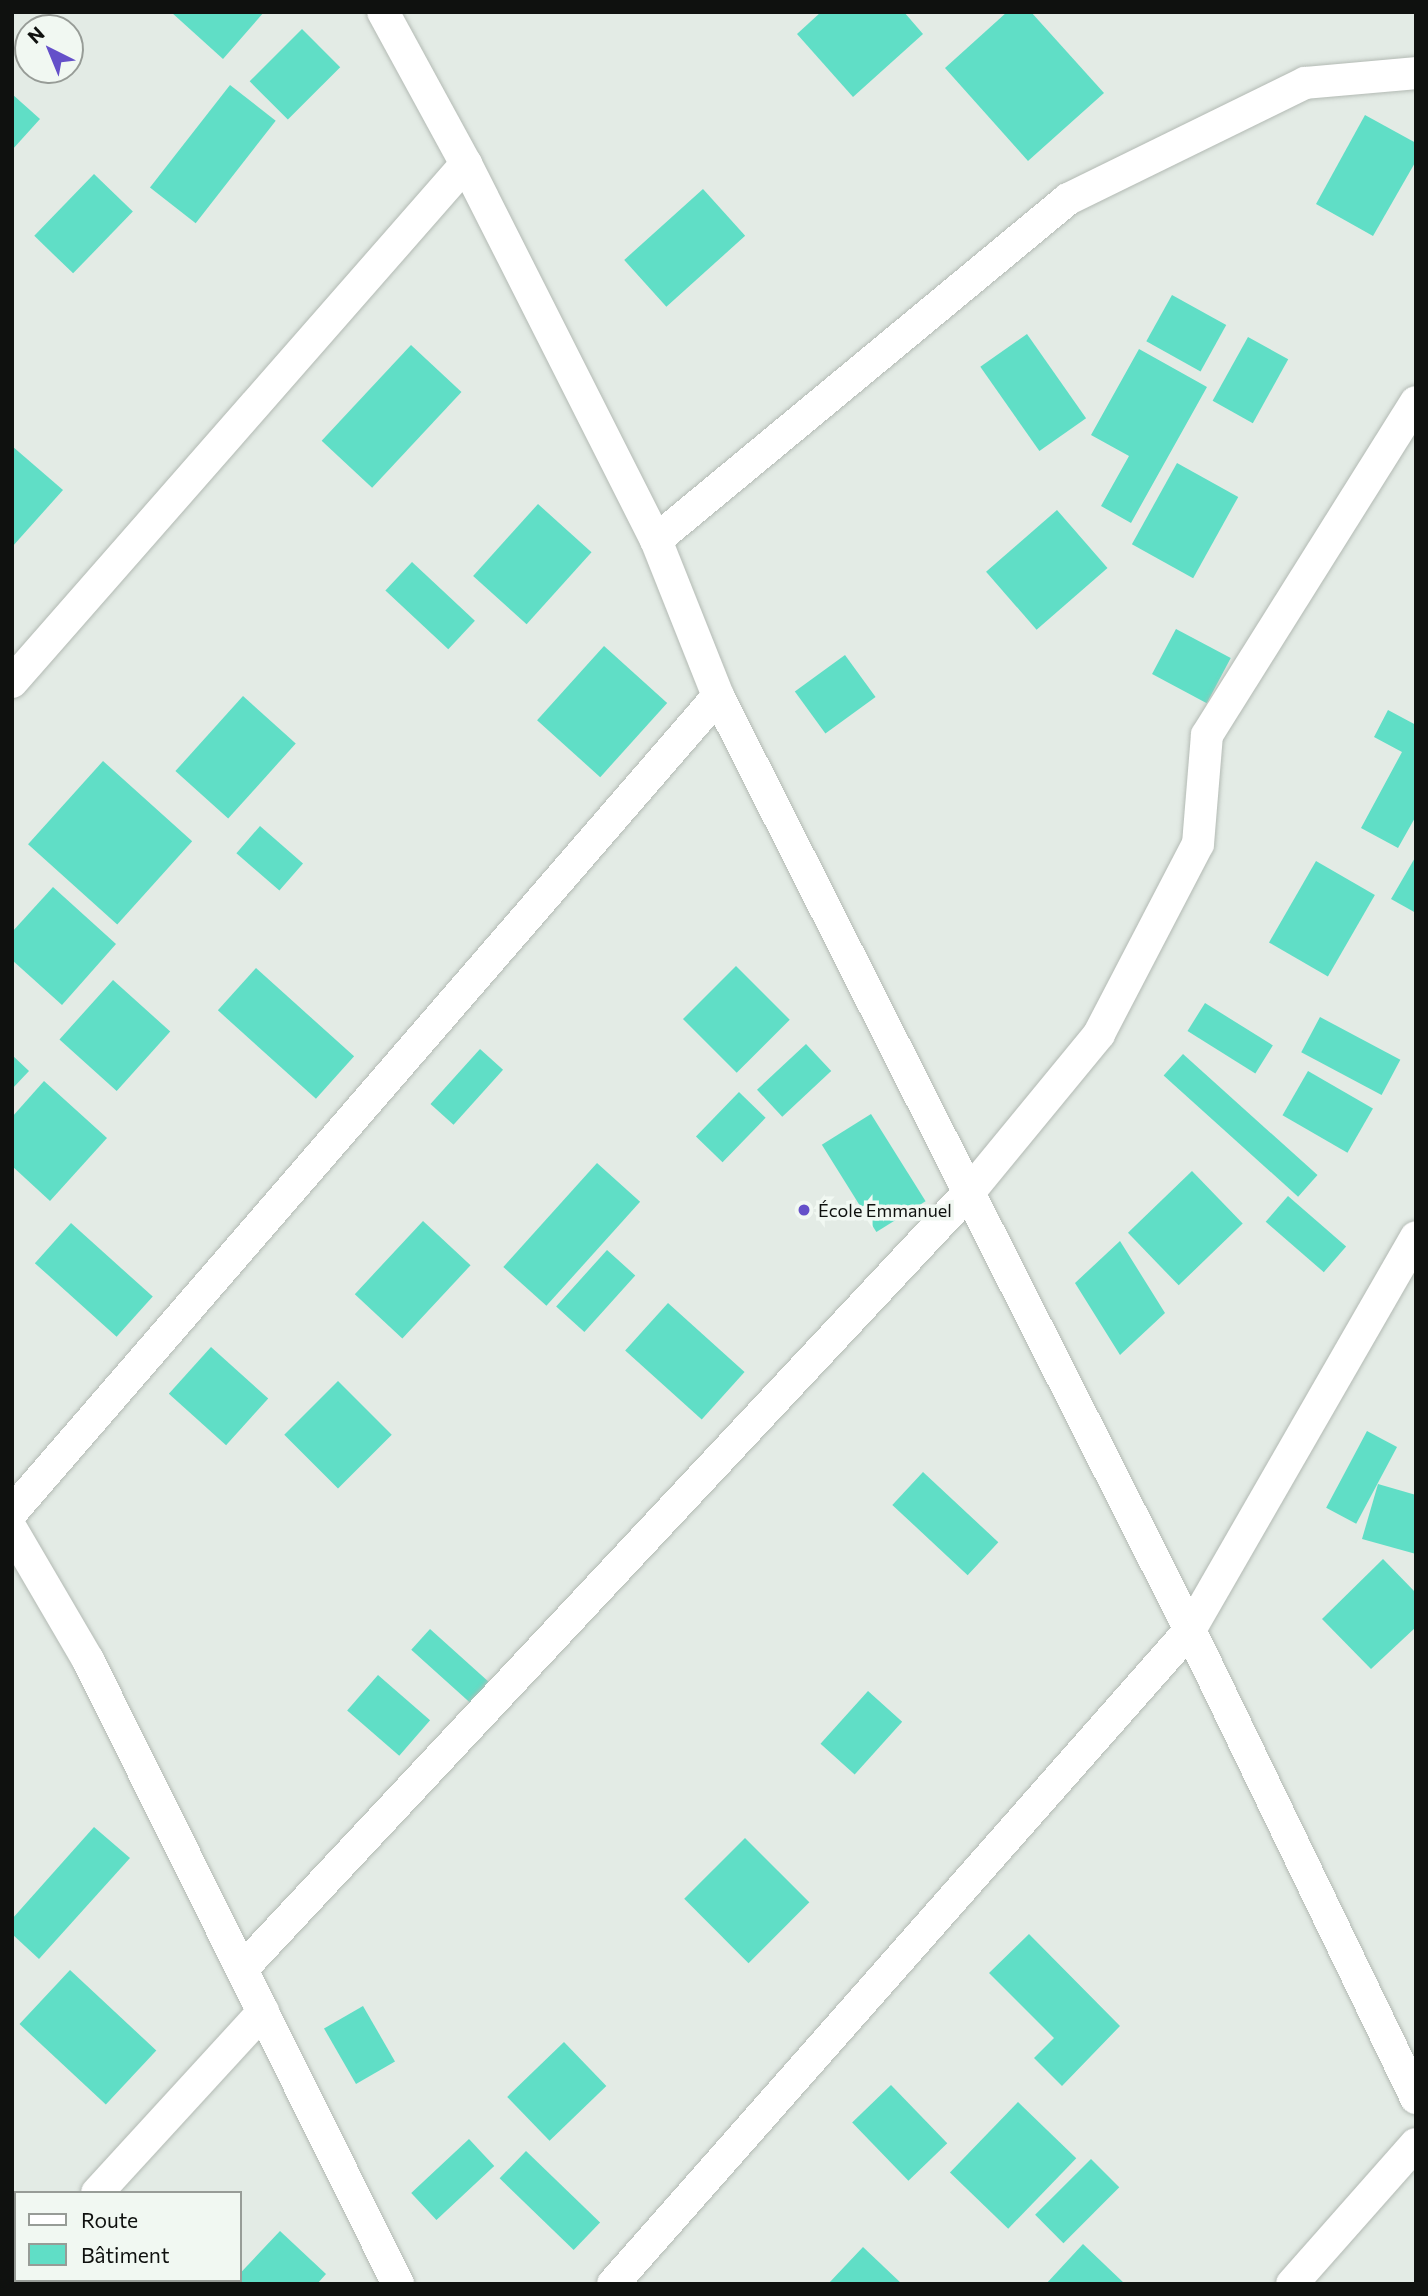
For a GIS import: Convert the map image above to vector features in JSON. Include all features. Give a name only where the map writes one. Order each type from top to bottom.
[{"type":"street","points":[[383,12],[466,164],[656,540],[718,696],[971,1190],[1190,1630],[1416,2098]]},
{"type":"street","points":[[656,540],[1068,199],[1305,83],[1416,73]]},
{"type":"street","points":[[12,682],[466,164]]},
{"type":"street","points":[[244,1967],[971,1190],[1099,1034],[1198,844],[1207,735],[1416,402]]},
{"type":"street","points":[[12,1512],[718,696]]},
{"type":"street","points":[[613,2284],[1190,1630],[1416,1237]]},
{"type":"street","points":[[12,1530],[88,1660],[244,1967],[263,2012],[398,2284]]},
{"type":"street","points":[[99,2191],[263,2012]]},
{"type":"street","points":[[1292,2284],[1416,2144]]},
{"type":"building","points":[[171,12],[264,12],[223,59]]},
{"type":"building","points":[[821,12],[904,12],[923,34],[853,97],[797,34]]},
{"type":"building","points":[[1007,12],[1031,12],[1104,93],[1028,161],[945,68]]},
{"type":"building","points":[[302,29],[340,67],[288,120],[250,81]]},
{"type":"building","points":[[230,85],[276,121],[196,223],[150,187]]},
{"type":"building","points":[[12,94],[40,119],[12,150]]},
{"type":"building","points":[[1365,115],[1416,143],[1416,161],[1373,236],[1316,204]]},
{"type":"building","points":[[94,174],[133,212],[73,273],[34,236]]},
{"type":"building","points":[[703,189],[745,236],[666,307],[624,260]]},
{"type":"building","points":[[1172,295],[1226,325],[1201,371],[1146,341]]},
{"type":"building","points":[[1027,334],[1086,418],[1039,451],[980,367]]},
{"type":"building","points":[[1248,337],[1288,359],[1253,423],[1213,401]]},
{"type":"building","points":[[411,345],[461,392],[372,488],[322,441]]},
{"type":"building","points":[[1139,349],[1207,387],[1131,523],[1101,506],[1129,456],[1091,435]]},
{"type":"building","points":[[12,446],[63,490],[12,547]]},
{"type":"building","points":[[1177,463],[1238,497],[1193,578],[1132,544]]},
{"type":"building","points":[[538,504],[592,552],[527,624],[473,576]]},
{"type":"building","points":[[1057,510],[1108,568],[1037,630],[986,572]]},
{"type":"building","points":[[412,562],[475,621],[448,649],[385,591]]},
{"type":"building","points":[[1176,629],[1231,658],[1207,703],[1152,674]]},
{"type":"building","points":[[604,646],[667,703],[600,777],[537,720]]},
{"type":"building","points":[[845,655],[876,697],[825,734],[795,691]]},
{"type":"building","points":[[243,696],[296,744],[228,819],[175,771]]},
{"type":"building","points":[[1388,710],[1416,725],[1416,816],[1398,848],[1361,828],[1402,752],[1374,737]]},
{"type":"building","points":[[103,761],[192,841],[117,925],[28,844]]},
{"type":"building","points":[[260,826],[303,863],[279,891],[236,853]]},
{"type":"building","points":[[1416,856],[1416,913],[1391,899]]},
{"type":"building","points":[[1316,861],[1375,895],[1328,976],[1269,942]]},
{"type":"building","points":[[53,887],[116,944],[62,1005],[12,960],[12,932]]},
{"type":"building","points":[[736,966],[790,1020],[737,1073],[683,1019]]},
{"type":"building","points":[[256,968],[354,1056],[316,1099],[218,1010]]},
{"type":"building","points":[[113,980],[170,1032],[117,1091],[59,1039]]},
{"type":"building","points":[[1205,1003],[1273,1045],[1255,1073],[1188,1031]]},
{"type":"building","points":[[1320,1017],[1400,1060],[1382,1095],[1301,1052]]},
{"type":"building","points":[[806,1044],[831,1071],[782,1117],[757,1090]]},
{"type":"building","points":[[480,1049],[503,1070],[454,1125],[430,1104]]},
{"type":"building","points":[[1183,1054],[1318,1175],[1298,1197],[1164,1076]]},
{"type":"building","points":[[12,1055],[29,1071],[12,1089]]},
{"type":"building","points":[[1308,1071],[1373,1108],[1347,1153],[1282,1115]]},
{"type":"building","points":[[44,1081],[107,1138],[50,1201],[12,1166],[12,1117]]},
{"type":"building","points":[[739,1092],[766,1118],[723,1162],[696,1137]]},
{"type":"building","points":[[871,1114],[926,1201],[876,1232],[822,1145]]},
{"type":"building","points":[[597,1163],[640,1202],[546,1306],[503,1267]]},
{"type":"building","points":[[1192,1171],[1243,1224],[1179,1285],[1128,1233]]},
{"type":"building","points":[[1288,1196],[1346,1247],[1324,1272],[1266,1222]]},
{"type":"building","points":[[423,1221],[471,1265],[402,1338],[355,1294]]},
{"type":"building","points":[[71,1223],[153,1297],[117,1337],[35,1263]]},
{"type":"building","points":[[1120,1241],[1165,1313],[1120,1355],[1075,1283]]},
{"type":"building","points":[[607,1250],[635,1275],[584,1332],[556,1306]]},
{"type":"building","points":[[668,1303],[745,1372],[702,1419],[625,1351]]},
{"type":"building","points":[[211,1347],[268,1399],[226,1445],[169,1394]]},
{"type":"building","points":[[338,1381],[392,1435],[338,1488],[284,1435]]},
{"type":"building","points":[[1367,1431],[1397,1447],[1356,1524],[1326,1508]]},
{"type":"building","points":[[923,1472],[998,1542],[968,1575],[892,1505]]},
{"type":"building","points":[[1378,1484],[1416,1495],[1416,1554],[1362,1539]]},
{"type":"building","points":[[1383,1559],[1416,1593],[1416,1627],[1371,1669],[1322,1619]]},
{"type":"building","points":[[430,1629],[496,1689],[477,1709],[411,1650]]},
{"type":"building","points":[[378,1675],[430,1720],[399,1756],[347,1710]]},
{"type":"building","points":[[868,1691],[902,1722],[855,1775],[820,1744]]},
{"type":"building","points":[[94,1827],[130,1858],[39,1959],[12,1934],[12,1919]]},
{"type":"building","points":[[745,1838],[809,1902],[749,1963],[684,1899]]},
{"type":"building","points":[[1029,1934],[1120,2026],[1062,2086],[1034,2058],[1054,2038],[989,1973]]},
{"type":"building","points":[[70,1970],[156,2050],[106,2105],[20,2024]]},
{"type":"building","points":[[363,2006],[395,2061],[356,2084],[324,2028]]},
{"type":"building","points":[[564,2042],[606,2086],[550,2141],[507,2097]]},
{"type":"building","points":[[891,2085],[947,2143],[908,2181],[852,2123]]},
{"type":"building","points":[[1018,2102],[1076,2158],[1008,2229],[950,2172]]},
{"type":"building","points":[[469,2139],[494,2166],[436,2220],[411,2193]]},
{"type":"building","points":[[526,2151],[600,2223],[574,2250],[500,2178]]},
{"type":"building","points":[[1091,2159],[1119,2187],[1063,2243],[1035,2215]]},
{"type":"building","points":[[280,2231],[326,2274],[317,2284],[230,2284],[242,2282],[242,2271]]},
{"type":"building","points":[[1083,2244],[1125,2284],[1046,2284]]},
{"type":"building","points":[[863,2247],[902,2284],[828,2284]]},
{"type":"building","points":[[97,2282],[154,2282],[154,2284]]},
{"type":"place","name":"École Emmanuel","points":[[804,1210]]}]
